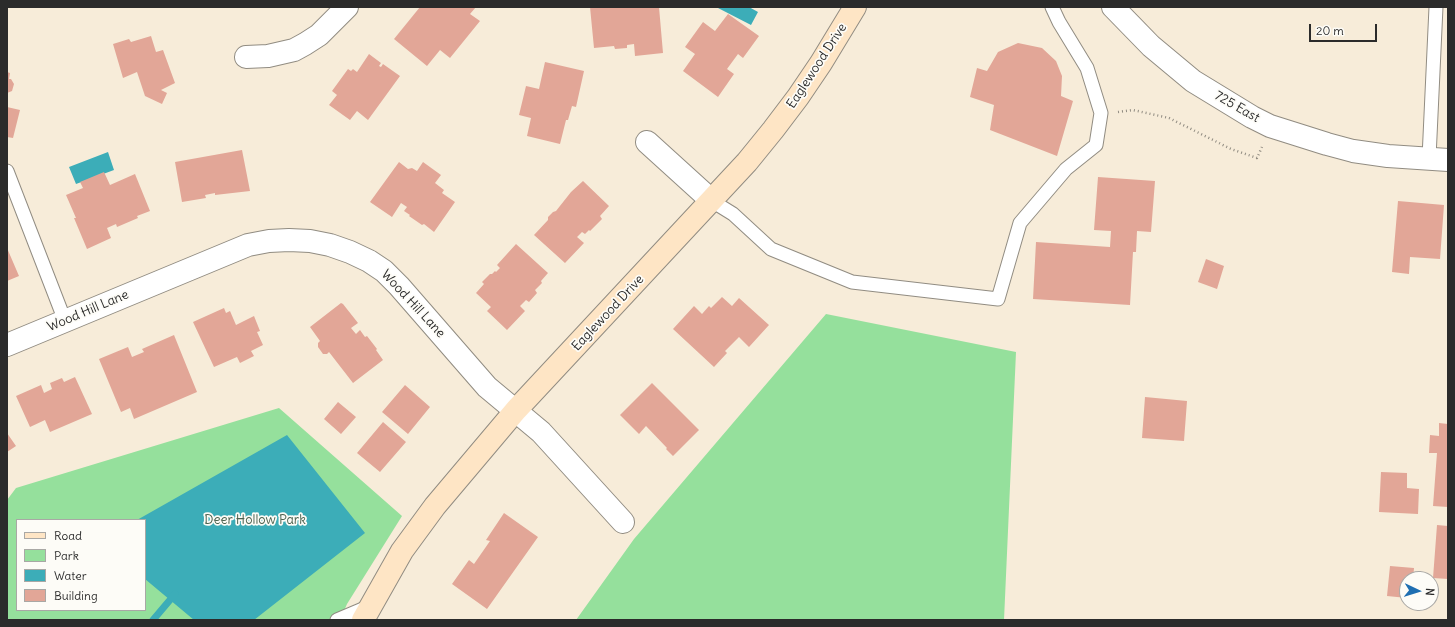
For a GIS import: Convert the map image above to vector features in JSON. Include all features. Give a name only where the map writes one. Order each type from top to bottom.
[{"type":"main road","name":"Eaglewood Drive","points":[[366,613],[402,551],[430,513],[516,410],[747,162],[794,102],[855,7]]},
{"type":"street","points":[[246,57],[268,56],[294,50],[318,35],[347,7]]},
{"type":"street","name":"725 East","points":[[1113,7],[1151,46],[1193,81],[1252,118],[1270,126],[1327,144],[1353,150],[1388,156],[1439,159]]},
{"type":"street","points":[[647,142],[712,201]]},
{"type":"street","name":"Wood Hill Lane","points":[[7,345],[248,245],[270,241],[310,241],[330,245],[369,260],[384,271],[400,286],[487,387],[516,410],[548,439],[623,522]]},
{"type":"lane","points":[[712,201],[733,214],[772,249],[852,282],[998,299],[1020,223],[1066,169],[1096,145],[1101,113],[1087,68],[1059,22],[1052,7]]},
{"type":"lane","points":[[1436,7],[1439,159]]},
{"type":"lane","points":[[7,171],[64,321]]},
{"type":"lane","points":[[337,620],[366,613]]},
{"type":"path","points":[[1101,113],[1133,110],[1169,118],[1231,149],[1257,158],[1270,126]]},
{"type":"green space","points":[[826,314],[1016,352],[1004,620],[576,620],[634,539]]},
{"type":"green space","name":"Deer Hollow Park","points":[[279,408],[402,516],[347,604],[340,620],[7,620],[7,500],[16,488]]},
{"type":"water","points":[[749,7],[758,12],[751,25],[718,8]]},
{"type":"water","points":[[108,152],[114,170],[76,184],[69,167]]},
{"type":"water","points":[[287,435],[365,533],[254,620],[194,620],[146,580],[146,519],[139,519]]},
{"type":"building","points":[[420,7],[476,7],[470,14],[480,21],[450,58],[440,50],[427,66],[394,39]]},
{"type":"building","points":[[590,7],[659,7],[663,53],[635,56],[634,44],[627,45],[627,48],[615,49],[614,46],[594,48]]},
{"type":"building","points":[[728,14],[759,36],[743,58],[738,54],[727,69],[734,74],[718,97],[683,71],[695,54],[685,47],[703,22],[715,31]]},
{"type":"building","points":[[151,36],[156,52],[163,50],[175,83],[161,90],[167,93],[162,104],[145,96],[137,72],[123,78],[113,44],[129,39],[131,42]]},
{"type":"building","points":[[1018,43],[1042,48],[1056,61],[1062,76],[1061,96],[1073,101],[1057,156],[990,130],[994,105],[970,97],[977,68],[987,71],[998,52]]},
{"type":"building","points":[[369,54],[381,63],[379,66],[381,67],[383,64],[400,76],[368,120],[357,111],[350,120],[329,105],[337,95],[332,91],[348,69],[351,71],[353,69],[357,72]]},
{"type":"building","points":[[545,62],[584,71],[576,107],[572,106],[568,120],[566,120],[560,144],[527,136],[531,118],[519,115],[526,86],[539,89]]},
{"type":"building","points":[[7,72],[10,73],[9,79],[11,79],[14,84],[12,91],[7,93]]},
{"type":"building","points":[[7,107],[20,110],[13,138],[7,137]]},
{"type":"building","points":[[242,150],[250,191],[215,195],[215,193],[205,195],[206,198],[182,202],[175,162]]},
{"type":"building","points":[[399,162],[408,169],[412,168],[417,171],[423,162],[441,175],[435,183],[444,190],[442,193],[455,202],[434,232],[424,224],[422,225],[409,216],[410,215],[404,211],[407,207],[401,203],[392,217],[370,202]]},
{"type":"building","points":[[104,172],[110,185],[135,174],[150,211],[117,227],[116,224],[107,228],[111,238],[87,249],[66,195],[83,188],[80,182]]},
{"type":"building","points":[[1098,177],[1155,181],[1151,232],[1137,231],[1136,252],[1133,252],[1130,305],[1033,299],[1036,242],[1110,247],[1111,231],[1094,230]]},
{"type":"building","points":[[583,181],[609,206],[600,216],[602,219],[590,231],[589,230],[585,234],[582,232],[577,237],[584,243],[565,263],[534,235],[548,220],[548,217],[556,211],[571,192]]},
{"type":"building","points":[[1398,201],[1444,205],[1440,259],[1410,257],[1409,274],[1392,272]]},
{"type":"building","points":[[516,244],[548,273],[541,281],[542,283],[535,290],[537,293],[529,302],[526,300],[520,306],[525,311],[507,330],[487,311],[491,307],[476,293],[484,284],[482,282],[490,274],[495,271],[496,272],[500,268],[497,265]]},
{"type":"building","points":[[7,248],[19,276],[7,281]]},
{"type":"building","points":[[1206,259],[1224,266],[1217,289],[1198,282]]},
{"type":"building","points":[[722,297],[732,306],[739,298],[769,325],[749,347],[739,337],[725,351],[727,353],[714,367],[673,329],[694,306],[702,314],[709,306],[711,308]]},
{"type":"building","points":[[341,303],[358,323],[351,328],[356,334],[360,330],[365,337],[367,336],[383,360],[353,383],[329,352],[327,354],[323,354],[318,347],[318,343],[320,341],[310,327]]},
{"type":"building","points":[[224,308],[226,313],[230,311],[236,325],[254,316],[260,331],[257,332],[263,345],[251,351],[254,356],[240,363],[237,357],[214,367],[193,322]]},
{"type":"building","points":[[174,335],[197,392],[134,419],[130,408],[121,412],[99,359],[128,347],[132,357],[144,352],[142,349]]},
{"type":"building","points":[[75,377],[92,414],[50,432],[45,420],[30,427],[16,396],[41,385],[44,393],[52,389],[50,383],[62,378],[64,382]]},
{"type":"building","points":[[652,383],[699,430],[673,456],[646,426],[639,434],[620,415]]},
{"type":"building","points":[[405,385],[430,407],[408,434],[382,412]]},
{"type":"building","points":[[1145,397],[1187,401],[1184,441],[1142,438]]},
{"type":"building","points":[[338,402],[356,417],[341,434],[324,419]]},
{"type":"building","points":[[383,422],[406,442],[380,472],[357,453]]},
{"type":"building","points":[[1439,423],[1448,424],[1448,507],[1433,506],[1437,453],[1429,453],[1430,435],[1439,436]]},
{"type":"building","points":[[7,433],[16,446],[7,452]]},
{"type":"building","points":[[1381,472],[1407,473],[1407,488],[1419,489],[1418,514],[1379,512]]},
{"type":"building","points":[[504,513],[538,537],[487,609],[452,584],[469,560],[474,564],[490,541],[486,540]]},
{"type":"building","points":[[1437,525],[1448,526],[1448,579],[1439,578],[1439,571],[1434,571]]},
{"type":"building","points":[[1390,566],[1414,568],[1414,571],[1399,571],[1399,597],[1387,596]]},
{"type":"waterway","points":[[153,620],[175,594]]}]
